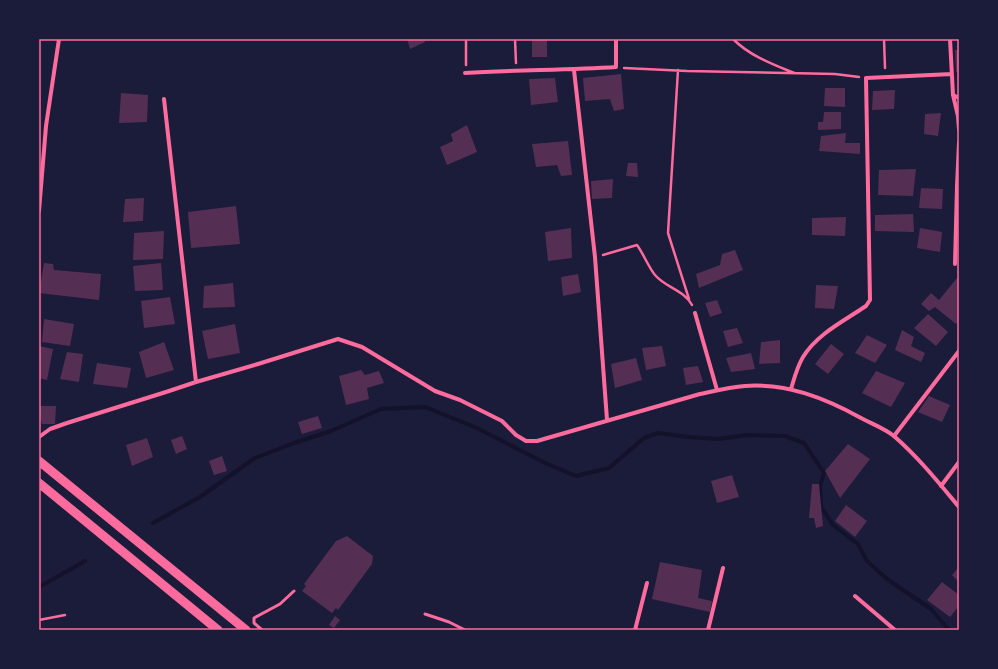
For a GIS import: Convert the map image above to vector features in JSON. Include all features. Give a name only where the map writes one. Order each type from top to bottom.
[{"type":"main road","points":[[39,460],[246,630]]},
{"type":"main road","points":[[39,483],[218,630]]},
{"type":"street","points":[[39,211],[46,126],[60,39]]},
{"type":"street","points":[[466,73],[516,70],[574,70],[616,67],[616,39]]},
{"type":"street","points":[[950,39],[953,95],[958,116],[959,129]]},
{"type":"street","points":[[574,70],[595,257],[607,420]]},
{"type":"street","points":[[791,390],[802,358],[811,346],[818,339],[866,306],[870,300],[866,78],[952,74]]},
{"type":"street","points":[[953,95],[959,98]]},
{"type":"street","points":[[164,99],[196,382]]},
{"type":"street","points":[[955,264],[956,186],[959,143]]},
{"type":"street","points":[[695,313],[717,390]]},
{"type":"street","points":[[39,437],[50,429],[67,423],[338,339],[362,347],[435,391],[460,400],[502,421],[516,435],[526,441],[537,441],[717,390],[745,386],[791,390],[831,402],[894,436],[959,507]]},
{"type":"street","points":[[894,436],[959,351]]},
{"type":"street","points":[[941,486],[959,462]]},
{"type":"street","points":[[708,630],[723,568]]},
{"type":"street","points":[[635,630],[647,583]]},
{"type":"street","points":[[855,596],[895,630]]},
{"type":"lane","points":[[262,630],[254,623],[254,618],[280,604],[294,591]]},
{"type":"lane","points":[[425,614],[449,622],[465,630]]},
{"type":"path","points":[[466,39],[466,73]]},
{"type":"path","points":[[515,39],[516,70]]},
{"type":"path","points":[[733,39],[741,47],[766,61],[796,74]]},
{"type":"path","points":[[884,39],[885,76]]},
{"type":"path","points":[[616,67],[796,74],[835,74],[866,78]]},
{"type":"path","points":[[678,70],[668,234],[695,313]]},
{"type":"path","points":[[595,257],[637,245],[655,275],[664,283],[678,290],[689,299]]},
{"type":"path","points":[[39,620],[65,615]]},
{"type":"building","points":[[407,39],[424,39],[425,42],[410,49]]},
{"type":"building","points":[[532,39],[547,39],[547,57],[532,57]]},
{"type":"building","points":[[955,50],[959,50],[959,71],[956,72]]},
{"type":"building","points":[[621,74],[624,109],[614,111],[610,99],[585,101],[583,78]]},
{"type":"building","points":[[555,78],[558,102],[531,105],[529,79]]},
{"type":"building","points":[[825,88],[845,88],[845,107],[824,106]]},
{"type":"building","points":[[895,90],[894,109],[872,110],[873,91]]},
{"type":"building","points":[[121,93],[148,95],[147,122],[119,123]]},
{"type":"building","points":[[824,112],[841,112],[841,129],[818,130],[818,122],[823,122]]},
{"type":"building","points":[[941,113],[938,136],[924,134],[925,114]]},
{"type":"building","points":[[467,125],[477,152],[447,165],[440,147],[453,141],[451,134]]},
{"type":"building","points":[[846,133],[845,143],[860,143],[860,154],[819,151],[821,136]]},
{"type":"building","points":[[568,141],[572,175],[561,176],[557,165],[536,167],[532,144]]},
{"type":"building","points":[[628,163],[637,163],[638,177],[626,176]]},
{"type":"building","points":[[916,169],[913,196],[878,195],[879,170]]},
{"type":"building","points":[[613,179],[612,198],[592,199],[591,181]]},
{"type":"building","points":[[921,188],[943,189],[942,209],[919,208]]},
{"type":"building","points":[[144,198],[143,221],[123,222],[125,199]]},
{"type":"building","points":[[236,206],[240,244],[191,248],[188,212]]},
{"type":"building","points":[[913,214],[914,232],[875,231],[875,215]]},
{"type":"building","points":[[846,217],[845,236],[812,235],[812,218]]},
{"type":"building","points":[[571,228],[572,258],[548,261],[545,232]]},
{"type":"building","points":[[920,228],[942,232],[940,252],[917,248]]},
{"type":"building","points":[[164,231],[163,259],[133,260],[134,233]]},
{"type":"building","points":[[735,250],[743,270],[699,288],[696,274],[720,265],[722,254]]},
{"type":"building","points":[[44,263],[53,264],[54,270],[101,274],[99,300],[39,293]]},
{"type":"building","points":[[161,263],[163,290],[135,291],[133,266]]},
{"type":"building","points":[[578,274],[581,292],[563,296],[561,277]]},
{"type":"building","points":[[957,278],[959,279],[959,319],[956,324],[935,307],[929,311],[921,304],[931,293],[939,300]]},
{"type":"building","points":[[233,283],[235,307],[203,308],[204,286]]},
{"type":"building","points":[[816,285],[838,286],[834,309],[815,308]]},
{"type":"building","points":[[170,297],[175,324],[144,328],[141,301]]},
{"type":"building","points":[[717,300],[722,313],[710,317],[705,303]]},
{"type":"building","points":[[928,314],[948,332],[936,346],[914,328]]},
{"type":"building","points":[[44,319],[74,324],[70,346],[42,342]]},
{"type":"building","points":[[235,324],[240,353],[208,359],[202,331]]},
{"type":"building","points":[[737,328],[743,343],[728,347],[723,331]]},
{"type":"building","points":[[902,330],[914,337],[911,346],[925,353],[921,362],[895,350]]},
{"type":"building","points":[[867,335],[887,345],[875,363],[855,353]]},
{"type":"building","points":[[780,340],[780,363],[759,364],[761,342]]},
{"type":"building","points":[[164,342],[174,370],[146,378],[139,352]]},
{"type":"building","points":[[831,344],[844,354],[828,374],[815,364]]},
{"type":"building","points":[[39,346],[53,349],[47,380],[39,378]]},
{"type":"building","points":[[662,346],[666,366],[646,370],[642,348]]},
{"type":"building","points":[[67,352],[83,354],[79,382],[60,379]]},
{"type":"building","points":[[751,353],[755,369],[731,372],[726,358]]},
{"type":"building","points":[[636,358],[642,380],[615,388],[611,364]]},
{"type":"building","points":[[97,363],[131,368],[127,388],[93,384]]},
{"type":"building","points":[[698,366],[703,382],[686,385],[683,368]]},
{"type":"building","points":[[361,370],[365,375],[379,371],[384,383],[367,388],[369,399],[346,405],[339,376]]},
{"type":"building","points":[[876,371],[905,383],[891,407],[862,393]]},
{"type":"building","points":[[929,396],[950,405],[942,422],[918,412]]},
{"type":"building","points":[[39,406],[56,406],[55,424],[42,424],[39,417]]},
{"type":"building","points":[[318,416],[322,428],[302,434],[298,422]]},
{"type":"building","points":[[182,436],[187,449],[176,454],[171,440]]},
{"type":"building","points":[[147,438],[153,457],[132,466],[126,445]]},
{"type":"building","points":[[848,444],[870,459],[840,498],[825,471]]},
{"type":"building","points":[[222,456],[227,471],[214,475],[209,461]]},
{"type":"building","points":[[732,475],[739,497],[717,503],[711,481]]},
{"type":"building","points":[[812,484],[819,484],[823,526],[816,528],[814,518],[809,518]]},
{"type":"building","points":[[846,505],[867,521],[855,537],[835,521]]},
{"type":"building","points":[[347,536],[373,556],[372,564],[338,610],[336,608],[332,613],[302,591],[306,586],[304,584],[336,541]]},
{"type":"building","points":[[660,562],[702,570],[698,598],[712,601],[710,612],[652,599]]},
{"type":"building","points":[[959,567],[959,582],[952,575]]},
{"type":"building","points":[[942,582],[959,595],[959,606],[950,617],[927,600]]},
{"type":"building","points":[[335,616],[340,620],[334,628],[329,625]]},
{"type":"waterway","points":[[153,523],[200,497],[255,458],[331,431],[381,409],[425,407],[477,428],[545,463],[576,476],[609,468],[644,438],[658,433],[719,439],[747,435],[785,436],[804,443],[824,473],[820,486],[821,507],[833,525],[858,544],[867,561],[887,579],[931,609],[949,630]]},
{"type":"waterway","points":[[39,587],[85,561]]}]
